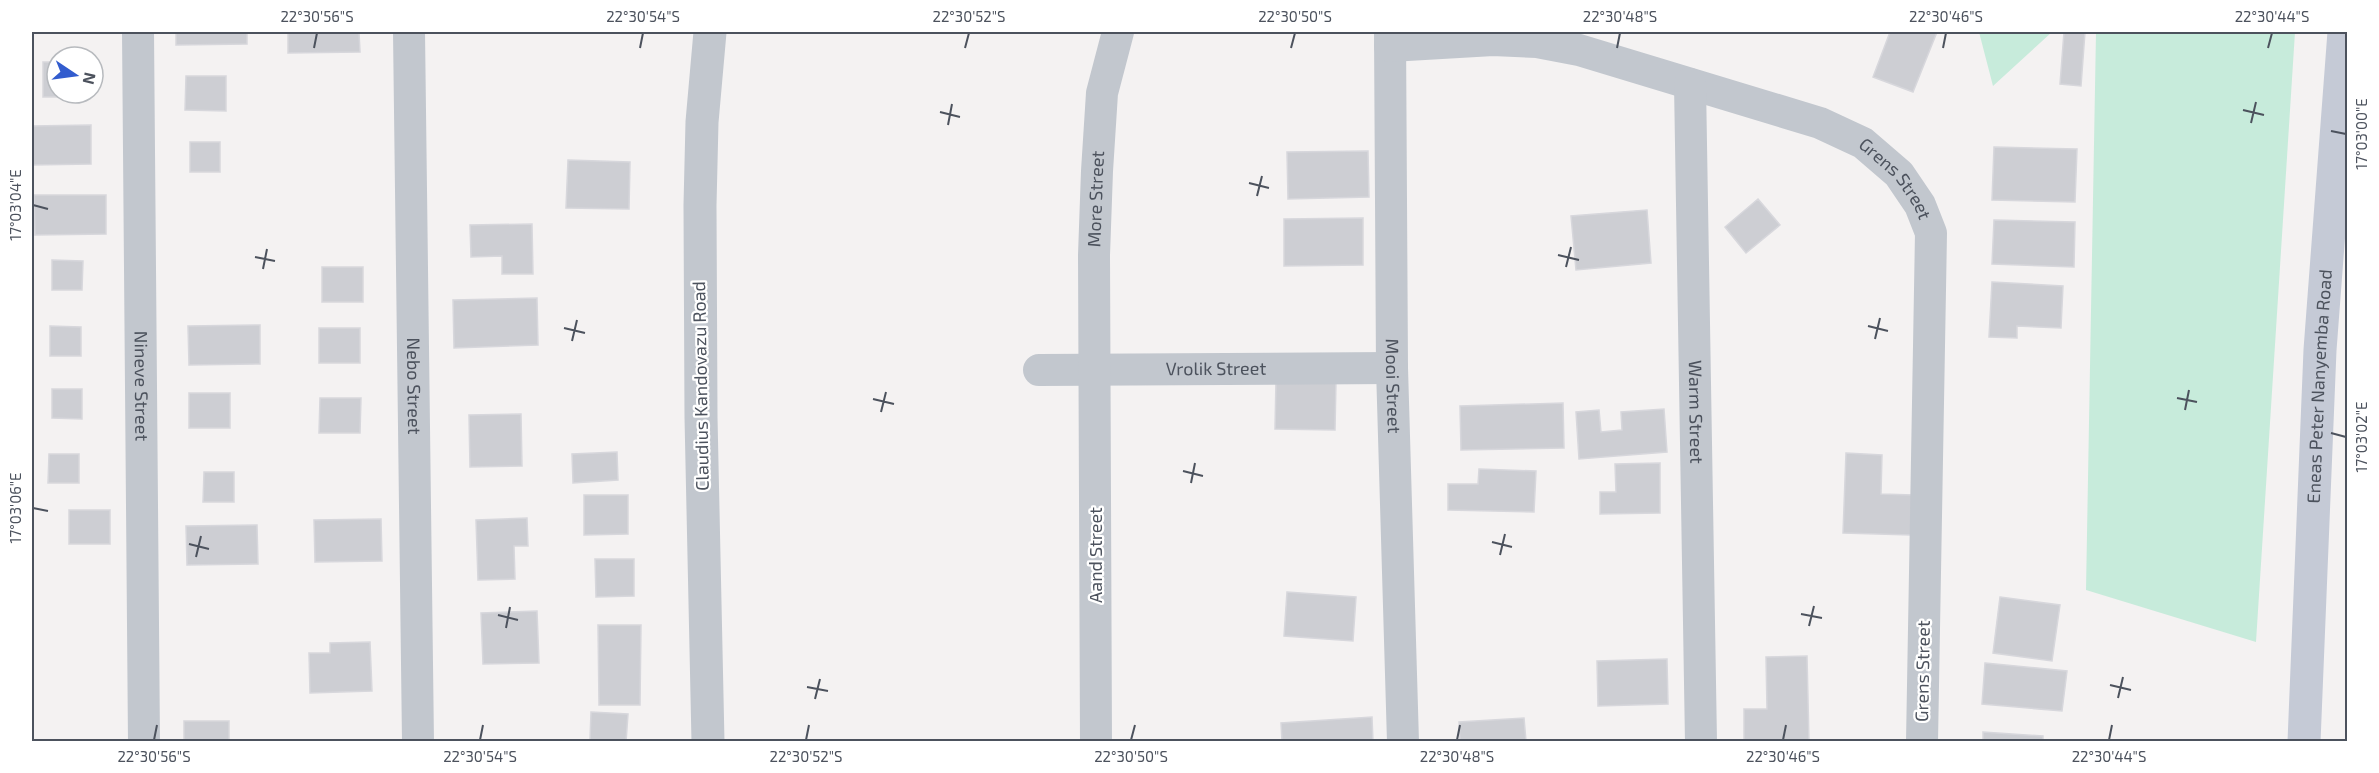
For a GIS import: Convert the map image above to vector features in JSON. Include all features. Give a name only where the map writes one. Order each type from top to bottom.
[{"type":"main road","name":"Eneas Peter Nanyemba Road","points":[[2304,741],[2320,350],[2344,32]]},
{"type":"street","name":"Nineve Street","points":[[138,32],[144,741]]},
{"type":"street","name":"Nebo Street","points":[[409,32],[418,741]]},
{"type":"street","name":"Claudius Kandovazu Road","points":[[708,741],[701,429],[700,205],[702,122],[710,32]]},
{"type":"street","name":"More Street","points":[[1095,369],[1094,255],[1100,115],[1102,93],[1118,32]]},
{"type":"street","name":"Grens Street","points":[[1390,39],[1537,42],[1579,50],[1820,123],[1863,143],[1899,174],[1920,205],[1931,233],[1922,741]]},
{"type":"street","name":"Mooi Street","points":[[1390,39],[1392,368],[1403,741]]},
{"type":"street","name":"Warm Street","points":[[1690,84],[1701,741]]},
{"type":"street","name":"Vrolik Street","points":[[1039,369],[1392,368]]},
{"type":"street","name":"Aand Street","points":[[1095,369],[1096,741]]},
{"type":"green space","points":[[1979,32],[2052,32],[1993,86]]},
{"type":"green space","points":[[2096,32],[2295,32],[2256,642],[2086,590]]},
{"type":"building","points":[[176,32],[247,32],[247,44],[176,45]]},
{"type":"building","points":[[288,32],[359,32],[360,52],[288,53]]},
{"type":"building","points":[[1890,32],[1937,32],[1913,92],[1873,77]]},
{"type":"building","points":[[2064,32],[2085,32],[2081,86],[2060,84]]},
{"type":"building","points":[[43,62],[45,62],[45,97],[43,97]]},
{"type":"building","points":[[186,76],[226,76],[226,111],[185,110]]},
{"type":"building","points":[[91,125],[91,164],[32,165],[32,126]]},
{"type":"building","points":[[190,142],[220,142],[220,172],[190,172]]},
{"type":"building","points":[[1994,147],[2077,149],[2075,202],[1992,200]]},
{"type":"building","points":[[1368,151],[1369,197],[1288,199],[1287,152]]},
{"type":"building","points":[[568,160],[630,162],[629,209],[566,208]]},
{"type":"building","points":[[34,195],[106,195],[106,234],[35,235]]},
{"type":"building","points":[[1758,199],[1780,225],[1746,253],[1725,227]]},
{"type":"building","points":[[1647,210],[1651,263],[1576,270],[1571,216]]},
{"type":"building","points":[[1363,218],[1363,265],[1284,266],[1284,219]]},
{"type":"building","points":[[1994,220],[2075,222],[2074,267],[1992,264]]},
{"type":"building","points":[[532,224],[533,274],[502,274],[502,256],[471,257],[470,225]]},
{"type":"building","points":[[52,260],[83,261],[82,290],[52,290]]},
{"type":"building","points":[[322,267],[363,267],[363,302],[322,302]]},
{"type":"building","points":[[1992,282],[2063,286],[2061,328],[2017,326],[2017,338],[1989,337]]},
{"type":"building","points":[[537,298],[538,345],[454,348],[453,300]]},
{"type":"building","points":[[260,325],[260,364],[189,365],[188,326]]},
{"type":"building","points":[[50,326],[81,327],[81,356],[50,356]]},
{"type":"building","points":[[319,328],[360,328],[360,363],[319,363]]},
{"type":"building","points":[[1276,380],[1336,381],[1335,430],[1275,429]]},
{"type":"building","points":[[52,389],[82,389],[82,419],[52,418]]},
{"type":"building","points":[[189,393],[230,393],[230,428],[189,428]]},
{"type":"building","points":[[320,398],[361,398],[360,433],[319,433]]},
{"type":"building","points":[[1563,403],[1564,448],[1461,450],[1460,406]]},
{"type":"building","points":[[1664,409],[1667,452],[1579,459],[1576,412],[1599,410],[1601,432],[1622,430],[1621,412]]},
{"type":"building","points":[[521,414],[522,466],[470,467],[469,415]]},
{"type":"building","points":[[617,452],[618,480],[573,483],[572,454]]},
{"type":"building","points":[[1846,453],[1882,455],[1881,494],[1913,495],[1911,535],[1843,533]]},
{"type":"building","points":[[49,454],[79,454],[79,483],[48,483]]},
{"type":"building","points":[[1660,463],[1660,513],[1600,514],[1600,492],[1616,492],[1615,464]]},
{"type":"building","points":[[1479,469],[1536,471],[1534,512],[1448,510],[1448,484],[1478,484]]},
{"type":"building","points":[[204,472],[234,472],[234,502],[203,502]]},
{"type":"building","points":[[584,495],[628,495],[628,534],[584,535]]},
{"type":"building","points":[[69,510],[110,510],[110,544],[69,544]]},
{"type":"building","points":[[527,518],[528,546],[514,546],[515,579],[478,580],[476,520]]},
{"type":"building","points":[[381,519],[382,561],[315,562],[314,520]]},
{"type":"building","points":[[257,525],[258,564],[187,565],[186,526]]},
{"type":"building","points":[[595,559],[634,559],[634,596],[596,597]]},
{"type":"building","points":[[1287,592],[1356,597],[1353,641],[1284,636]]},
{"type":"building","points":[[2000,597],[2060,605],[2052,661],[1993,653]]},
{"type":"building","points":[[537,611],[539,663],[483,664],[481,613]]},
{"type":"building","points":[[598,625],[641,625],[640,705],[599,705]]},
{"type":"building","points":[[370,642],[372,691],[310,693],[309,653],[330,653],[330,643]]},
{"type":"building","points":[[1807,656],[1809,742],[1744,742],[1744,709],[1767,709],[1766,657]]},
{"type":"building","points":[[1667,659],[1668,704],[1598,706],[1597,661]]},
{"type":"building","points":[[1985,663],[2067,671],[2062,711],[1982,704]]},
{"type":"building","points":[[591,712],[628,714],[626,742],[590,740]]},
{"type":"building","points":[[1372,717],[1373,742],[1282,742],[1281,723]]},
{"type":"building","points":[[1524,718],[1526,741],[1545,740],[1545,742],[1460,742],[1459,722]]},
{"type":"building","points":[[184,721],[229,721],[229,742],[184,742]]},
{"type":"building","points":[[1983,732],[2043,736],[2043,742],[1983,742]]}]
